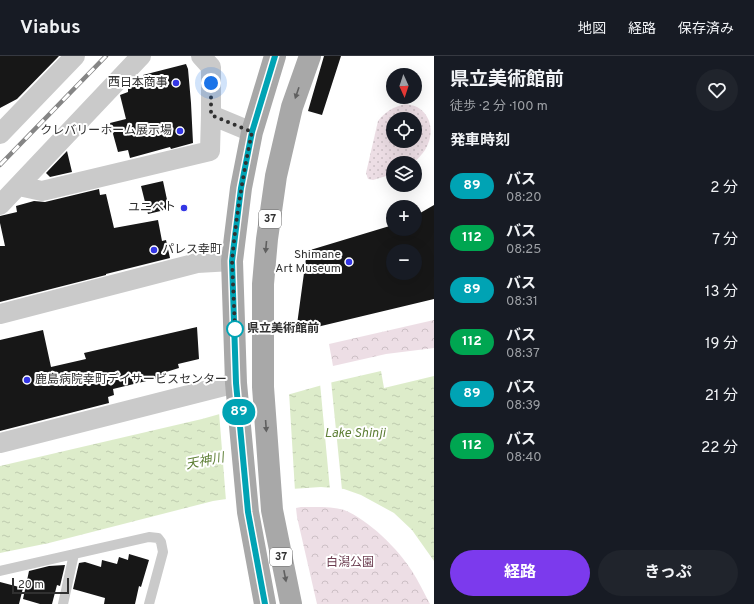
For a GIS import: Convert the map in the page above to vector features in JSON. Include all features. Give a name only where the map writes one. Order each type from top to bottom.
[{"type":"main road","points":[[252,132],[261,56]]},
{"type":"main road","name":"37","points":[[265,604],[248,512],[237,393],[232,261],[241,188],[252,132],[275,56]]},
{"type":"main road","name":"37","points":[[291,604],[272,510],[263,387],[263,284],[268,232],[276,176],[292,107],[310,56]]},
{"type":"street","points":[[0,134],[75,56]]},
{"type":"street","points":[[0,205],[141,56]]},
{"type":"street","points":[[19,186],[42,191],[210,151],[211,67],[201,56]]},
{"type":"street","points":[[211,115],[252,132]]},
{"type":"street","points":[[0,314],[197,263],[232,261]]},
{"type":"street","points":[[0,443],[237,393]]},
{"type":"lane","points":[[0,571],[149,537],[158,538],[161,542],[162,552],[150,604]]},
{"type":"lane","points":[[63,604],[74,554]]},
{"type":"green space","points":[[405,104],[416,106],[422,111],[429,121],[431,133],[428,145],[420,156],[386,156],[386,176],[373,180],[368,179],[366,173],[378,121],[386,113],[386,148],[422,148],[422,112],[387,112],[393,108]]},
{"type":"green space","points":[[434,320],[434,348],[386,354],[333,366],[329,344]]},
{"type":"green space","name":"白潟公園","points":[[322,507],[344,510],[373,528],[406,562],[430,604],[317,604],[297,517],[296,508]]},
{"type":"water","points":[[381,371],[384,388],[434,376],[434,561],[412,530],[394,513],[361,495],[344,489],[321,487],[291,489],[213,501],[49,543],[0,553],[0,466],[202,419],[333,382]]},
{"type":"pier","points":[[331,380],[342,490],[330,490],[320,383]]},
{"type":"pier","points":[[289,392],[295,491],[226,501],[219,412]]},
{"type":"building","points":[[0,56],[59,56],[17,99],[0,108]]},
{"type":"building","points":[[324,56],[341,56],[322,115],[308,111]]},
{"type":"building","points":[[186,64],[188,69],[193,143],[171,149],[170,147],[130,158],[128,150],[118,152],[110,123],[126,119],[120,95],[128,92],[128,86],[145,82],[143,75]]},
{"type":"building","points":[[67,151],[72,172],[50,177],[46,173]]},
{"type":"building","points":[[163,181],[169,209],[148,214],[141,186]]},
{"type":"building","points":[[99,189],[100,195],[106,194],[114,228],[158,220],[162,241],[166,240],[170,258],[0,302],[0,246],[5,246],[0,216],[17,212],[16,206],[34,201],[45,202]]},
{"type":"building","name":"Shimane Art Museum","points":[[434,205],[434,299],[296,332],[307,251],[386,227],[386,236],[422,236],[422,212]]},
{"type":"building","points":[[197,327],[199,359],[178,364],[179,368],[166,372],[167,376],[113,389],[114,395],[108,397],[109,403],[0,431],[0,340],[43,330],[51,367],[86,359],[84,353]]},
{"type":"building","points":[[129,554],[149,560],[141,587],[139,586],[135,604],[104,604],[105,598],[73,589],[79,563],[85,562],[101,567],[102,560],[117,564],[119,557],[128,560]]},
{"type":"building","points":[[65,565],[60,586],[57,585],[52,604],[40,604],[23,599],[29,571],[49,566]]},
{"type":"building","points":[[0,582],[23,588],[19,604],[0,604]]},
{"type":"railway","points":[[0,165],[106,56]]},
{"type":"bus line","name":"89","points":[[265,604],[248,512],[236,383],[232,261],[241,188],[252,132],[275,56]]},
{"type":"place","name":"西日本商事","points":[[176,83]]},
{"type":"place","name":"クレバリーホーム展示場","points":[[180,131]]},
{"type":"place","name":"ユニペト","points":[[184,208]]},
{"type":"place","name":"パレス幸町","points":[[154,250]]},
{"type":"place","name":"Shimane Art Museum","points":[[349,262]]},
{"type":"place","name":"県立美術館前","points":[[235,329]]},
{"type":"place","name":"鹿島病院幸町デイサービスセンター","points":[[27,380]]},
{"type":"route","points":[[211,83],[211,115],[252,132],[241,188],[232,261],[235,329]]},
{"type":"water label","name":"Lake Shinji","points":[[355,434]]},
{"type":"water label","name":"天神川","points":[[205,462]]}]
